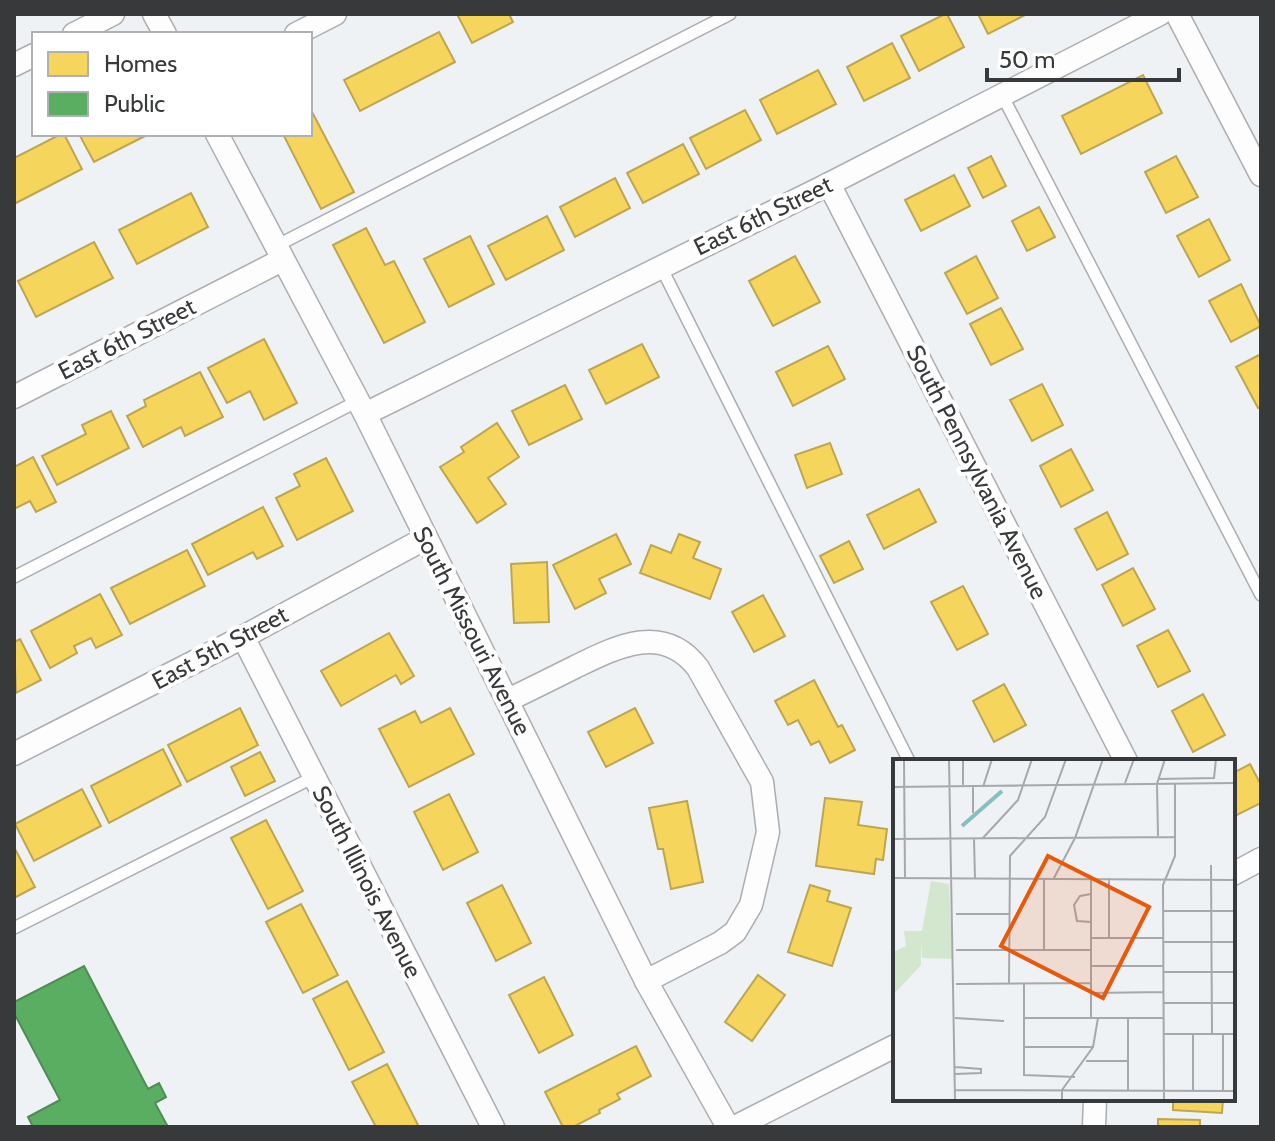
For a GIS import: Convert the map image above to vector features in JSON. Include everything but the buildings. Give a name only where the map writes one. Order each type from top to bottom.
[{"type":"street","points":[[78,32],[113,14]]},
{"type":"street","points":[[154,14],[164,32]]},
{"type":"street","points":[[300,32],[335,14]]},
{"type":"street","name":"East 6th Street","points":[[361,408],[661,267],[1160,14]]},
{"type":"street","points":[[1177,14],[1261,175]]},
{"type":"street","points":[[14,65],[32,56]]},
{"type":"street","name":"South Missouri Avenue","points":[[218,136],[361,408],[646,981],[728,1127]]},
{"type":"street","name":"South Pennsylvania Avenue","points":[[829,184],[1125,759]]},
{"type":"street","name":"East 6th Street","points":[[14,397],[279,253]]},
{"type":"street","name":"East 5th Street","points":[[14,754],[243,637],[424,539]]},
{"type":"street","name":"South Illinois Avenue","points":[[243,637],[493,1127]]},
{"type":"street","points":[[508,700],[610,650],[635,642],[655,641],[688,655],[762,782],[768,832],[751,905],[735,932],[720,943],[646,981]]},
{"type":"street","points":[[1235,873],[1261,859]]},
{"type":"street","points":[[735,1127],[893,1047]]},
{"type":"street","points":[[1094,1127],[1095,1101]]},
{"type":"lane","points":[[279,253],[730,14]]},
{"type":"lane","points":[[1002,95],[1261,595]]},
{"type":"lane","points":[[661,267],[908,759]]},
{"type":"lane","points":[[14,577],[361,408]]},
{"type":"lane","points":[[14,928],[314,777]]}]
